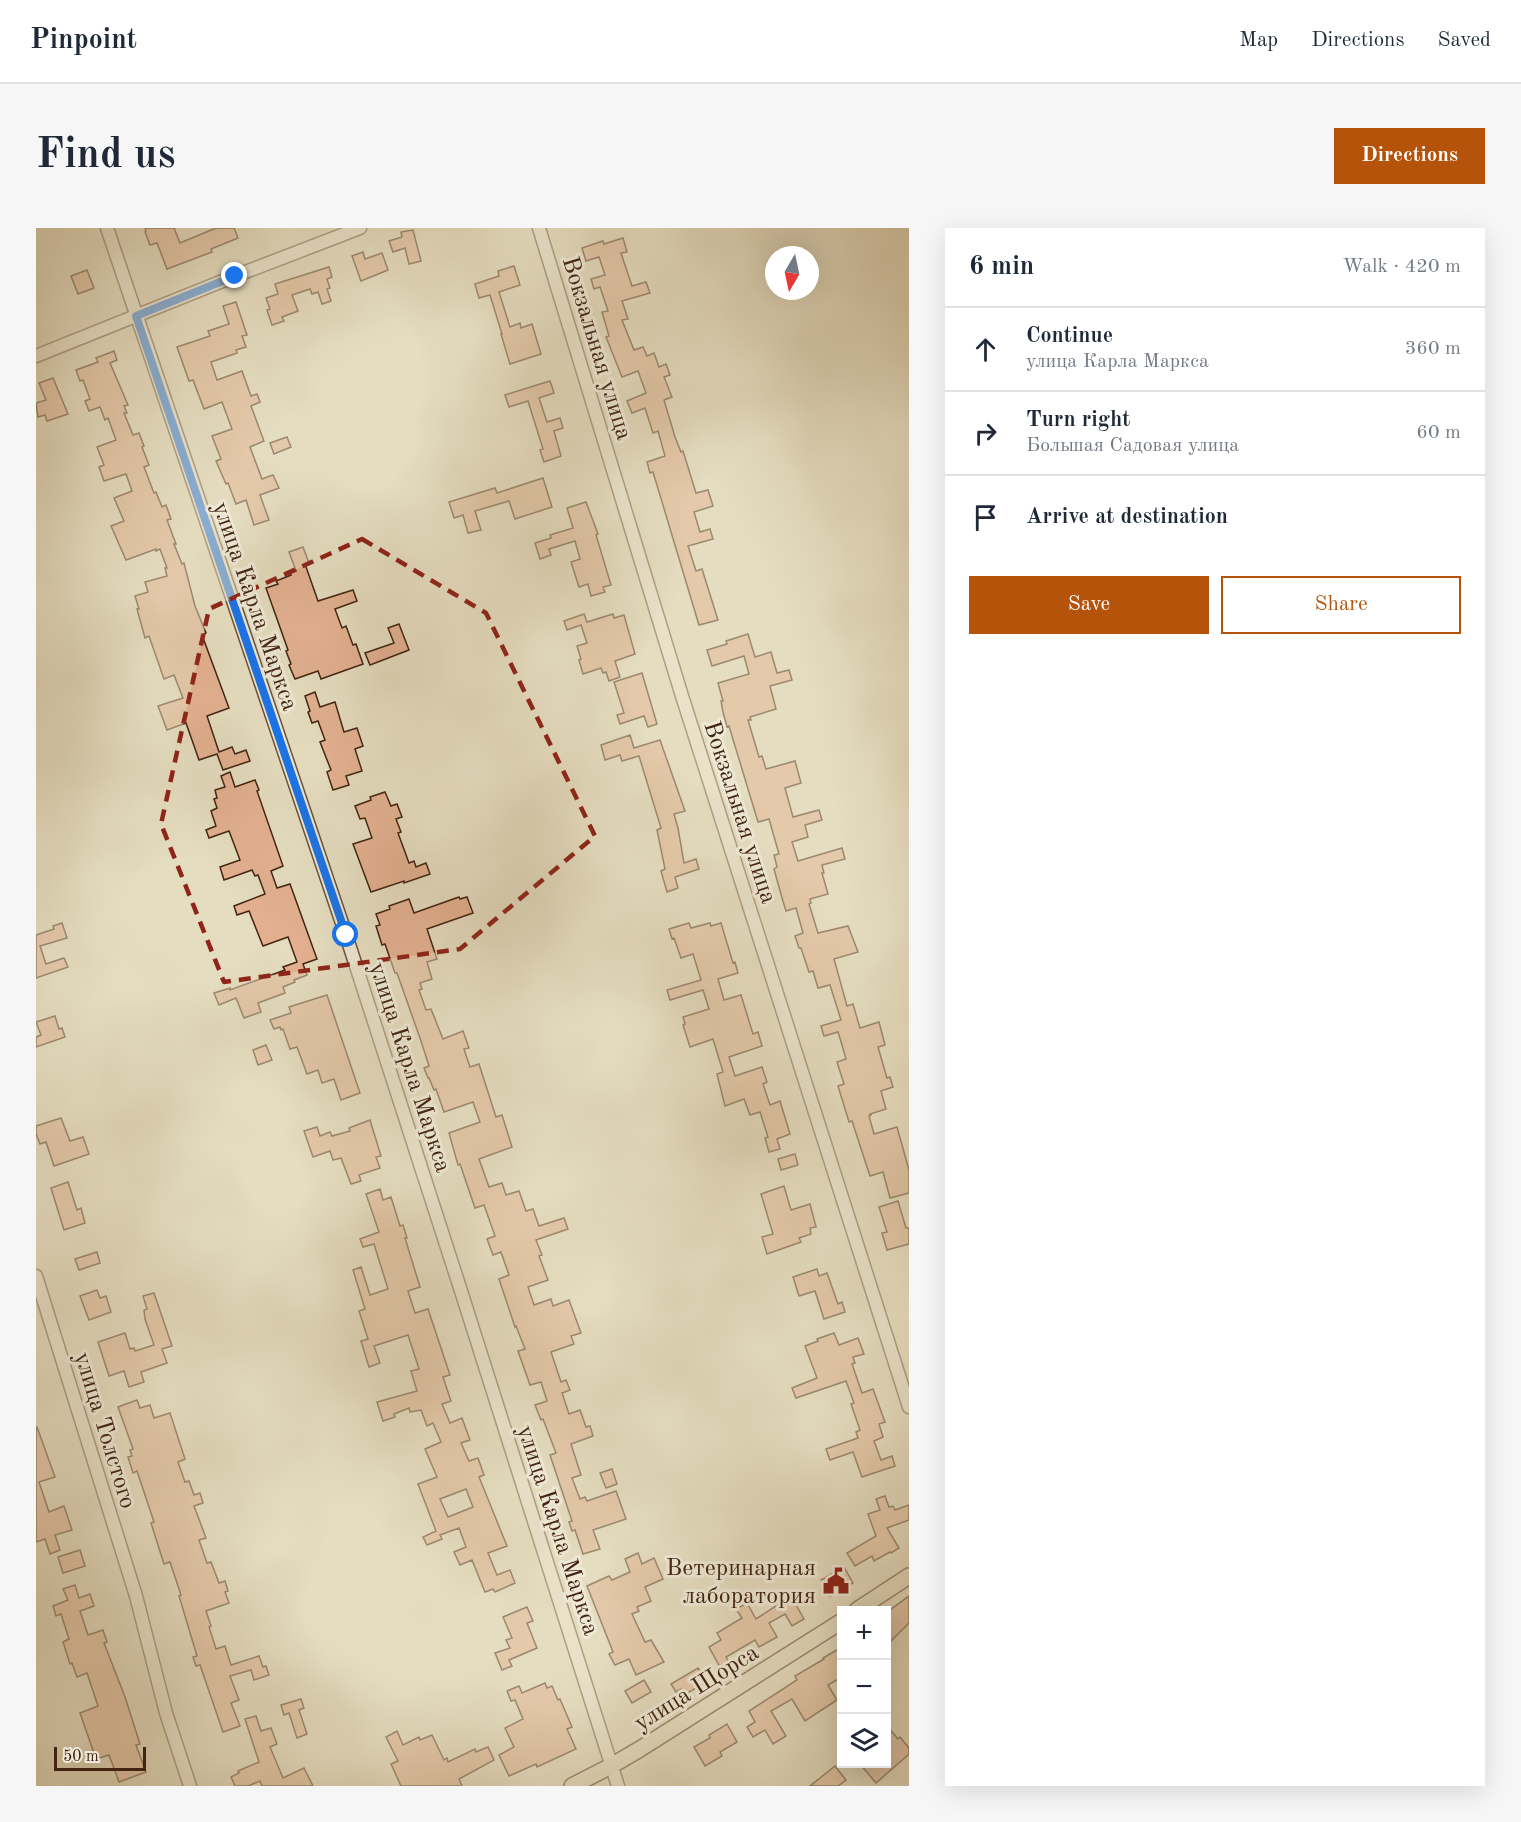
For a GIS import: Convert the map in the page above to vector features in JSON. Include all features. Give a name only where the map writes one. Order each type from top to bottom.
[{"type":"main road","points":[[864,1606],[909,1576]]},
{"type":"main road","name":"улица Щорса","points":[[572,1786],[611,1766],[837,1624]]},
{"type":"street","name":"улица Карла Маркса","points":[[107,228],[346,935],[618,1786]]},
{"type":"street","points":[[36,356],[360,228]]},
{"type":"street","name":"Вокзальная улица","points":[[539,228],[679,684],[909,1407]]},
{"type":"street","name":"улица Толстого","points":[[36,1278],[136,1596],[166,1713],[190,1786]]},
{"type":"highlighted area","points":[[362,539],[486,613],[595,836],[460,949],[224,982],[161,824],[209,609]]},
{"type":"building","points":[[145,228],[174,228],[180,243],[216,228],[234,228],[238,238],[211,249],[212,252],[167,269],[157,243],[150,245]]},
{"type":"building","points":[[413,230],[421,261],[409,264],[405,248],[393,252],[389,241],[402,237],[401,232]]},
{"type":"building","points":[[623,238],[627,252],[621,253],[632,286],[646,282],[650,293],[622,301],[628,319],[622,320],[634,350],[643,347],[647,356],[654,353],[659,367],[666,364],[670,375],[664,377],[672,397],[664,400],[675,437],[681,452],[683,451],[696,493],[708,490],[713,506],[694,512],[700,532],[710,529],[713,539],[688,546],[696,571],[702,569],[718,620],[699,625],[653,472],[650,473],[647,462],[665,456],[658,431],[653,433],[645,408],[632,413],[627,401],[646,393],[638,371],[622,377],[606,337],[609,336],[602,312],[608,311],[600,287],[594,289],[591,279],[605,275],[599,257],[586,261],[582,248],[603,241],[604,244]]},
{"type":"building","points":[[363,252],[365,259],[382,253],[388,270],[361,281],[352,256]]},
{"type":"building","points":[[514,266],[520,285],[499,292],[510,327],[520,323],[521,328],[532,324],[541,354],[510,364],[490,295],[479,298],[475,284],[499,276],[498,271]]},
{"type":"building","points":[[329,267],[332,277],[327,279],[330,288],[327,289],[331,301],[322,304],[318,292],[312,294],[310,289],[292,295],[298,311],[282,317],[284,321],[272,325],[266,298],[278,294],[275,284]]},
{"type":"building","points":[[87,270],[94,288],[78,294],[71,276]]},
{"type":"building","points":[[236,302],[247,335],[242,336],[246,347],[236,350],[237,353],[211,362],[217,380],[242,371],[251,396],[257,394],[260,402],[251,406],[264,441],[250,447],[262,479],[273,475],[279,488],[260,495],[269,520],[254,525],[246,500],[236,504],[216,461],[221,459],[212,436],[232,429],[222,402],[204,409],[193,380],[189,381],[177,347],[210,336],[208,331],[229,324],[223,306]]},
{"type":"building","points":[[114,351],[117,360],[110,363],[128,405],[124,406],[127,413],[124,413],[133,435],[139,433],[149,465],[144,467],[154,493],[156,492],[162,507],[166,505],[171,519],[167,520],[176,544],[174,544],[182,564],[184,563],[195,606],[206,633],[202,635],[229,708],[207,716],[219,752],[232,747],[235,754],[246,750],[250,761],[223,770],[217,754],[199,760],[186,723],[167,730],[158,706],[183,698],[174,675],[164,679],[149,636],[145,638],[137,609],[139,609],[135,596],[148,592],[145,582],[167,576],[165,568],[167,568],[160,549],[126,560],[111,526],[124,521],[114,498],[132,491],[126,474],[104,481],[99,467],[104,465],[97,447],[116,440],[108,418],[105,420],[100,407],[89,411],[85,401],[90,399],[83,380],[80,381],[76,370],[98,362],[96,358]]},
{"type":"building","points":[[53,378],[68,414],[47,421],[45,415],[38,417],[36,403],[46,400],[39,383]]},
{"type":"building","points":[[550,381],[554,393],[539,398],[547,422],[560,418],[563,428],[554,431],[561,456],[544,462],[540,450],[543,449],[528,401],[509,407],[505,395]]},
{"type":"building","points":[[287,437],[291,447],[274,454],[270,443]]},
{"type":"building","points":[[543,478],[552,507],[515,519],[509,501],[475,511],[481,530],[468,533],[463,515],[454,518],[449,502],[495,488],[497,493]]},
{"type":"building","points":[[586,502],[598,534],[596,535],[611,585],[603,587],[605,592],[591,596],[588,584],[579,587],[571,562],[580,559],[575,541],[549,549],[551,555],[540,559],[535,543],[551,538],[550,535],[573,528],[567,508]]},
{"type":"building","points":[[303,547],[309,563],[305,564],[318,601],[353,590],[357,601],[335,609],[342,628],[346,626],[353,645],[356,644],[363,664],[321,679],[318,671],[295,679],[289,665],[291,664],[286,651],[288,650],[266,588],[278,584],[276,581],[296,571],[289,552]]},
{"type":"building","points":[[584,614],[587,622],[613,614],[614,618],[624,615],[635,654],[615,661],[620,677],[609,681],[606,672],[603,673],[601,668],[583,674],[577,646],[587,643],[581,625],[567,630],[564,621]]},
{"type":"building","points":[[399,624],[409,650],[370,665],[365,653],[394,643],[388,628]]},
{"type":"building","points":[[748,634],[755,657],[771,652],[777,673],[789,670],[792,680],[770,686],[776,709],[750,717],[751,720],[748,720],[759,757],[762,756],[766,769],[795,761],[801,783],[785,788],[793,817],[819,810],[822,820],[805,825],[808,837],[792,842],[798,861],[842,848],[845,859],[822,865],[828,894],[810,899],[809,904],[818,933],[848,926],[858,952],[834,959],[847,1006],[853,1004],[860,1028],[879,1022],[885,1045],[878,1047],[887,1078],[890,1077],[893,1087],[881,1091],[886,1109],[869,1116],[874,1134],[897,1127],[909,1170],[909,1193],[890,1198],[883,1172],[870,1176],[838,1086],[844,1084],[837,1062],[846,1059],[838,1032],[824,1036],[821,1026],[841,1020],[830,985],[818,988],[813,971],[809,972],[801,948],[799,948],[795,936],[803,933],[796,908],[786,911],[782,898],[774,869],[777,867],[774,855],[779,854],[769,819],[758,822],[729,726],[727,727],[718,683],[749,674],[744,656],[712,666],[707,650]]},
{"type":"building","points":[[642,673],[657,724],[648,727],[644,716],[620,724],[617,715],[624,713],[614,682]]},
{"type":"building","points":[[315,692],[320,707],[335,702],[344,732],[357,728],[363,746],[355,749],[362,771],[346,776],[349,785],[333,790],[327,772],[331,770],[320,742],[325,740],[318,721],[312,723],[305,696]]},
{"type":"building","points":[[630,735],[634,748],[660,740],[685,811],[674,814],[684,863],[696,859],[699,869],[675,877],[678,888],[667,892],[661,871],[665,869],[657,830],[661,828],[639,756],[622,761],[620,755],[605,760],[601,745]]},
{"type":"building","points":[[230,772],[235,787],[255,780],[283,866],[271,871],[277,888],[290,884],[317,959],[303,964],[307,975],[283,987],[285,993],[258,1003],[261,1012],[244,1018],[236,998],[219,1005],[214,993],[230,988],[230,990],[285,970],[283,967],[297,962],[288,937],[263,946],[249,911],[237,915],[234,906],[265,894],[258,875],[255,876],[252,870],[224,880],[220,867],[240,860],[229,831],[209,838],[206,830],[216,826],[211,811],[217,808],[214,799],[217,798],[215,790],[225,787],[221,776]]},
{"type":"building","points":[[385,792],[391,806],[397,804],[402,817],[396,819],[401,832],[398,833],[409,863],[414,861],[416,867],[426,863],[430,874],[371,892],[353,844],[372,838],[365,818],[360,819],[355,806],[371,800],[370,797]]},
{"type":"building","points":[[459,897],[460,899],[467,897],[473,913],[427,929],[437,959],[427,962],[432,979],[420,983],[422,989],[419,990],[426,1010],[431,1009],[443,1039],[463,1031],[469,1048],[464,1049],[470,1067],[479,1064],[496,1117],[502,1115],[512,1147],[479,1159],[489,1187],[502,1183],[506,1195],[519,1191],[526,1211],[533,1209],[539,1226],[564,1218],[568,1229],[536,1240],[548,1280],[528,1287],[534,1305],[551,1299],[553,1306],[569,1300],[581,1333],[571,1336],[574,1344],[551,1352],[561,1382],[566,1380],[570,1390],[562,1393],[569,1414],[580,1410],[586,1427],[590,1426],[593,1436],[571,1444],[581,1475],[572,1478],[580,1499],[585,1497],[587,1501],[616,1491],[626,1519],[593,1530],[600,1549],[583,1554],[575,1530],[572,1531],[569,1522],[572,1521],[550,1455],[556,1453],[535,1405],[547,1401],[541,1382],[530,1385],[518,1351],[525,1349],[499,1279],[509,1275],[501,1252],[493,1255],[487,1239],[495,1236],[484,1205],[475,1208],[460,1164],[458,1165],[449,1133],[480,1122],[473,1102],[444,1112],[436,1089],[434,1090],[424,1068],[429,1066],[421,1041],[397,973],[395,973],[385,944],[382,945],[376,926],[380,925],[376,914],[390,909],[389,906],[409,899],[414,913]]},
{"type":"building","points":[[62,923],[67,938],[40,946],[46,964],[64,958],[68,967],[36,978],[36,935],[54,929],[53,926]]},
{"type":"building","points":[[689,923],[691,928],[710,923],[711,926],[721,923],[738,973],[718,979],[724,1000],[741,995],[753,1034],[758,1032],[762,1046],[729,1057],[735,1076],[762,1067],[767,1082],[763,1084],[770,1105],[780,1101],[790,1134],[777,1139],[780,1149],[769,1152],[765,1138],[768,1137],[760,1112],[750,1115],[744,1099],[725,1106],[717,1074],[723,1072],[713,1039],[690,1047],[683,1025],[685,1024],[683,1017],[709,1009],[703,990],[670,1000],[667,990],[701,980],[693,954],[681,958],[669,929]]},
{"type":"building","points":[[327,995],[360,1093],[341,1100],[334,1079],[322,1083],[318,1070],[307,1074],[297,1047],[290,1049],[283,1029],[281,1030],[280,1027],[274,1029],[270,1020],[291,1013],[289,1007]]},
{"type":"building","points":[[55,1016],[59,1029],[62,1028],[65,1037],[36,1047],[36,1037],[41,1035],[36,1022]]},
{"type":"building","points":[[266,1045],[272,1060],[258,1065],[253,1050]]},
{"type":"building","points":[[61,1118],[70,1141],[83,1137],[89,1154],[54,1166],[46,1142],[40,1144],[36,1126]]},
{"type":"building","points":[[370,1120],[381,1156],[376,1157],[380,1168],[359,1175],[361,1181],[351,1184],[341,1158],[333,1160],[330,1151],[313,1157],[304,1131],[317,1127],[320,1136],[330,1132],[332,1136],[350,1131],[349,1128]]},
{"type":"building","points":[[795,1154],[798,1165],[781,1170],[778,1159]]},
{"type":"building","points":[[68,1182],[77,1210],[81,1208],[85,1223],[64,1230],[51,1188]]},
{"type":"building","points":[[784,1186],[791,1210],[810,1204],[816,1227],[810,1228],[811,1234],[799,1238],[801,1242],[767,1254],[762,1237],[773,1234],[761,1194]]},
{"type":"building","points":[[380,1189],[383,1200],[391,1197],[400,1226],[403,1225],[420,1287],[408,1291],[415,1313],[428,1309],[450,1375],[443,1377],[451,1401],[442,1404],[450,1423],[462,1418],[470,1440],[461,1443],[469,1461],[478,1458],[484,1475],[479,1477],[507,1546],[488,1553],[497,1575],[510,1570],[515,1583],[495,1592],[493,1589],[485,1592],[472,1560],[460,1565],[454,1552],[466,1547],[459,1528],[440,1535],[442,1539],[427,1545],[423,1537],[436,1531],[418,1484],[437,1477],[425,1449],[441,1442],[433,1423],[427,1426],[421,1410],[410,1412],[409,1408],[383,1421],[377,1402],[417,1391],[411,1371],[419,1369],[408,1335],[374,1346],[380,1363],[369,1367],[361,1341],[368,1339],[359,1311],[365,1309],[353,1270],[361,1267],[370,1295],[388,1289],[374,1244],[363,1247],[360,1239],[379,1232],[366,1194]],"holes":[[[466,1489],[473,1507],[448,1517],[440,1499]]]},
{"type":"building","points":[[898,1201],[906,1228],[909,1228],[909,1244],[887,1250],[882,1233],[887,1232],[879,1207]]},
{"type":"building","points":[[97,1252],[100,1263],[79,1270],[75,1259]]},
{"type":"building","points":[[817,1269],[819,1276],[827,1273],[838,1304],[842,1302],[845,1312],[824,1319],[815,1291],[799,1296],[793,1277]]},
{"type":"building","points":[[97,1290],[100,1298],[106,1296],[111,1312],[89,1320],[80,1296]]},
{"type":"building","points":[[154,1293],[172,1346],[162,1349],[167,1363],[141,1372],[144,1382],[129,1387],[124,1371],[109,1376],[98,1342],[125,1333],[130,1349],[134,1348],[135,1351],[154,1345],[145,1319],[144,1310],[147,1309],[143,1296]]},
{"type":"building","points":[[834,1333],[839,1345],[858,1338],[864,1354],[853,1357],[855,1363],[852,1364],[862,1393],[873,1389],[885,1422],[879,1424],[883,1437],[874,1441],[881,1460],[892,1456],[895,1466],[862,1477],[853,1452],[830,1460],[826,1449],[858,1438],[856,1432],[860,1430],[846,1381],[796,1398],[792,1388],[817,1378],[805,1346]]},
{"type":"building","points":[[137,1400],[140,1408],[150,1405],[154,1418],[170,1413],[185,1459],[178,1462],[185,1482],[189,1481],[194,1495],[200,1493],[203,1503],[194,1506],[206,1538],[199,1540],[207,1563],[211,1562],[219,1583],[225,1581],[228,1591],[225,1592],[229,1603],[206,1611],[216,1649],[225,1646],[231,1665],[259,1656],[269,1675],[254,1680],[251,1670],[230,1676],[239,1700],[231,1703],[240,1726],[223,1732],[200,1665],[196,1666],[193,1657],[197,1656],[170,1562],[164,1564],[151,1523],[154,1522],[137,1471],[133,1473],[128,1457],[132,1456],[130,1450],[133,1449],[118,1407]]},
{"type":"building","points":[[36,1427],[55,1477],[39,1482],[49,1512],[64,1506],[72,1530],[55,1535],[60,1550],[50,1554],[45,1539],[36,1542]]},
{"type":"building","points":[[612,1469],[617,1484],[606,1488],[600,1473]]},
{"type":"building","points":[[885,1496],[889,1507],[893,1506],[895,1510],[909,1505],[909,1520],[887,1528],[899,1548],[874,1561],[872,1556],[855,1566],[847,1553],[876,1536],[868,1514],[880,1510],[876,1499]]},
{"type":"building","points":[[80,1550],[85,1566],[63,1573],[58,1557]]},
{"type":"building","points":[[638,1553],[642,1564],[654,1558],[663,1579],[645,1587],[651,1601],[637,1607],[639,1611],[632,1614],[645,1642],[651,1640],[664,1662],[636,1675],[629,1659],[615,1665],[609,1654],[613,1652],[587,1586],[609,1576],[612,1580],[630,1572],[625,1559]]},
{"type":"building","points":[[844,1567],[853,1583],[830,1596],[821,1580]]},
{"type":"building","points":[[75,1585],[79,1598],[90,1594],[94,1606],[80,1611],[88,1635],[103,1630],[107,1642],[104,1643],[140,1744],[136,1745],[146,1772],[119,1782],[109,1755],[96,1759],[80,1713],[98,1706],[87,1673],[77,1677],[72,1663],[70,1664],[63,1642],[69,1639],[61,1614],[56,1616],[53,1606],[68,1600],[63,1589]]},
{"type":"building","points":[[791,1596],[804,1619],[792,1626],[785,1614],[769,1623],[777,1637],[759,1647],[755,1640],[726,1657],[730,1664],[721,1669],[709,1647],[721,1640],[717,1633],[742,1618],[736,1609],[747,1603],[756,1619]]},
{"type":"building","points":[[909,1596],[909,1623],[891,1641],[891,1609]]},
{"type":"building","points":[[527,1607],[533,1621],[527,1623],[537,1648],[509,1660],[512,1666],[502,1670],[495,1653],[510,1648],[506,1640],[512,1638],[503,1617]]},
{"type":"building","points":[[837,1650],[837,1680],[828,1685],[837,1700],[805,1721],[792,1699],[771,1711],[786,1736],[773,1744],[765,1730],[753,1737],[747,1727],[755,1722],[749,1711],[797,1680],[795,1676]]},
{"type":"building","points":[[698,1668],[707,1682],[684,1695],[681,1689],[676,1692],[671,1684]]},
{"type":"building","points":[[644,1680],[651,1692],[632,1703],[625,1691]]},
{"type":"building","points":[[545,1683],[547,1688],[552,1686],[558,1700],[560,1699],[572,1727],[567,1729],[576,1749],[537,1767],[536,1764],[509,1776],[499,1755],[514,1747],[505,1728],[523,1719],[515,1700],[511,1701],[507,1691],[519,1686],[522,1693]]},
{"type":"building","points":[[301,1699],[304,1708],[299,1710],[307,1734],[297,1738],[289,1713],[284,1715],[281,1705]]},
{"type":"building","points":[[256,1716],[261,1731],[271,1728],[277,1744],[270,1747],[283,1778],[304,1768],[313,1786],[262,1786],[260,1781],[248,1786],[235,1786],[231,1777],[239,1773],[238,1771],[259,1762],[245,1719]]},
{"type":"building","points":[[727,1724],[737,1742],[720,1752],[722,1756],[705,1766],[694,1747]]},
{"type":"building","points":[[397,1731],[403,1745],[419,1737],[420,1740],[432,1735],[444,1760],[447,1758],[448,1762],[475,1749],[476,1752],[488,1747],[494,1760],[459,1779],[462,1786],[401,1786],[391,1764],[398,1761],[386,1737]]},
{"type":"building","points":[[891,1731],[909,1748],[909,1754],[876,1783],[863,1768],[891,1768]]},
{"type":"building","points":[[835,1766],[846,1780],[838,1786],[810,1786]]},
{"type":"place","name":"Ветеринарная лаборатория","points":[[836,1581]]},
{"type":"route","points":[[235,276],[136,316],[346,935]]}]
